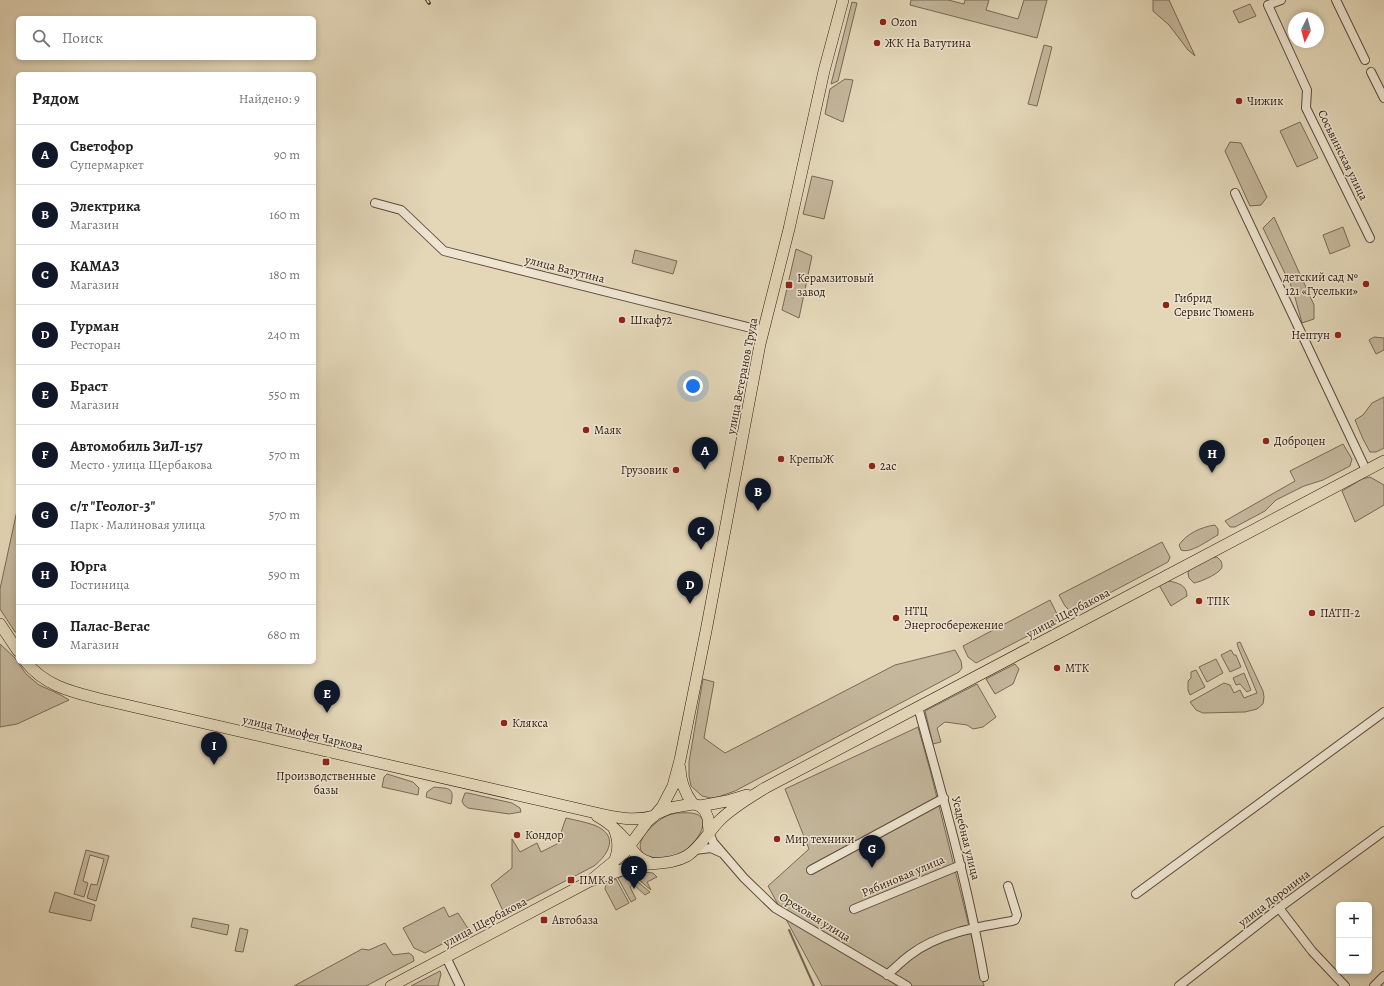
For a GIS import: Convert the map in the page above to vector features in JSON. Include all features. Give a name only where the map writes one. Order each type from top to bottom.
[{"type":"main road","name":"улица Ветеранов Труда","points":[[680,760],[763,331],[789,229],[824,71],[843,0]]},
{"type":"main road","name":"улица Щербакова","points":[[765,788],[1384,460]]},
{"type":"main road","points":[[0,624],[16,648]]},
{"type":"main road","name":"улица Тимофея Чаркова","points":[[28,664],[43,678],[58,687],[77,694],[582,810]]},
{"type":"main road","points":[[680,760],[682,785],[686,794],[696,805],[705,811],[708,818],[709,832]]},
{"type":"main road","points":[[590,881],[613,863],[630,846],[641,828],[655,815],[665,802],[673,786],[680,760]]},
{"type":"main road","points":[[582,810],[637,819],[655,815],[670,808],[727,801],[765,788]]},
{"type":"main road","points":[[590,881],[637,865],[675,861],[686,856],[704,841],[709,832],[732,810],[765,788]]},
{"type":"main road","points":[[582,810],[597,816],[613,826],[639,858],[653,863]]},
{"type":"main road","points":[[613,826],[618,837],[619,846],[613,863]]},
{"type":"main road","name":"улица Щербакова","points":[[391,986],[590,881]]},
{"type":"street","name":"Сосьвинская улица","points":[[1280,0],[1268,5],[1307,90],[1306,108],[1370,238]]},
{"type":"street","points":[[1336,0],[1365,60]]},
{"type":"street","points":[[1371,72],[1384,98]]},
{"type":"street","points":[[1235,193],[1366,470]]},
{"type":"street","name":"улица Ватутина","points":[[375,203],[401,210],[444,251],[763,331]]},
{"type":"street","name":"Усадебная улица","points":[[918,707],[961,864],[984,977]]},
{"type":"street","points":[[1136,894],[1384,712]]},
{"type":"street","points":[[811,870],[944,798]]},
{"type":"street","name":"улица Доронина","points":[[1179,986],[1279,908],[1384,831]]},
{"type":"street","name":"Ореховая улица","points":[[709,832],[713,842],[722,853],[744,878],[775,908],[907,986]]},
{"type":"street","points":[[695,850],[711,848],[722,853]]},
{"type":"street","name":"Рябиновая улица","points":[[854,909],[961,864]]},
{"type":"street","points":[[887,975],[911,954],[933,942],[975,927],[1015,920],[1017,915],[1008,886]]},
{"type":"street","points":[[1279,908],[1312,951],[1345,986]]},
{"type":"street","points":[[446,957],[460,986]]},
{"type":"street","points":[[1374,986],[1384,976]]},
{"type":"shaded area","points":[[911,0],[948,0],[964,4],[965,0],[989,0],[986,10],[1018,19],[1024,0],[1047,0],[1037,38],[910,5]]},
{"type":"shaded area","points":[[1153,0],[1169,0],[1195,56],[1188,50],[1169,25],[1153,11]]},
{"type":"shaded area","points":[[852,2],[857,3],[838,81],[831,84]]},
{"type":"shaded area","points":[[1250,4],[1256,16],[1239,23],[1233,11]]},
{"type":"shaded area","points":[[1044,45],[1052,47],[1037,106],[1028,104]]},
{"type":"shaded area","points":[[845,79],[853,80],[843,122],[825,114],[830,89]]},
{"type":"shaded area","points":[[1300,122],[1318,158],[1297,167],[1280,131]]},
{"type":"shaded area","points":[[1230,142],[1241,143],[1267,197],[1261,205],[1250,206],[1225,151]]},
{"type":"shaded area","points":[[812,176],[833,181],[824,219],[803,214]]},
{"type":"shaded area","points":[[1274,217],[1314,305],[1314,319],[1302,323],[1293,290],[1263,228]]},
{"type":"shaded area","points":[[1343,227],[1350,246],[1330,254],[1323,235]]},
{"type":"shaded area","points":[[796,249],[812,256],[799,318],[782,310]]},
{"type":"shaded area","points":[[635,250],[677,261],[673,274],[632,263]]},
{"type":"shaded area","points":[[1374,337],[1384,338],[1384,350],[1376,354],[1369,340]]},
{"type":"shaded area","points":[[1384,397],[1384,448],[1376,452],[1370,452],[1355,420],[1363,415],[1372,403]]},
{"type":"shaded area","points":[[1343,444],[1352,459],[1350,466],[1323,480],[1304,486],[1276,500],[1265,511],[1235,527],[1230,527],[1225,521],[1295,481],[1290,471]]},
{"type":"shaded area","points":[[1370,477],[1384,485],[1384,505],[1355,522],[1342,491],[1362,479]]},
{"type":"shaded area","points":[[16,515],[16,632],[0,609],[0,589]]},
{"type":"shaded area","points":[[1215,525],[1218,529],[1218,535],[1200,546],[1190,550],[1181,550],[1179,545],[1190,534],[1204,527]]},
{"type":"shaded area","points":[[1162,542],[1170,557],[1168,562],[1076,611],[1070,611],[1065,606],[1059,595]]},
{"type":"shaded area","points":[[1217,557],[1221,561],[1222,566],[1218,572],[1208,578],[1194,583],[1189,578],[1188,573],[1190,568],[1210,558]]},
{"type":"shaded area","points":[[1169,581],[1184,587],[1187,592],[1187,596],[1171,606],[1159,585]]},
{"type":"shaded area","points":[[1050,600],[1058,616],[1058,620],[976,663],[968,657],[963,646]]},
{"type":"shaded area","points":[[1240,642],[1263,691],[1263,704],[1257,709],[1245,712],[1203,713],[1196,710],[1190,702],[1224,683],[1230,685],[1234,693],[1240,690],[1244,698],[1257,693],[1238,647],[1237,643]]},
{"type":"shaded area","points":[[0,644],[15,658],[16,664],[19,664],[26,674],[39,685],[69,700],[17,724],[0,727]]},
{"type":"shaded area","points":[[955,650],[961,661],[962,668],[959,672],[735,791],[711,798],[702,796],[691,786],[689,762],[703,679],[714,682],[704,738],[725,753],[895,665]]},
{"type":"shaded area","points":[[1231,650],[1234,655],[1236,655],[1241,667],[1230,672],[1221,655]]},
{"type":"shaded area","points":[[1216,659],[1223,673],[1207,682],[1199,667]]},
{"type":"shaded area","points":[[1015,664],[1019,669],[1013,684],[995,694],[986,679]]},
{"type":"shaded area","points":[[1196,670],[1205,687],[1190,695],[1188,690],[1188,681],[1191,678],[1191,672]]},
{"type":"shaded area","points":[[1244,673],[1251,690],[1247,692],[1240,684],[1236,685],[1233,678]]},
{"type":"shaded area","points":[[977,684],[996,717],[983,727],[973,729],[967,725],[945,722],[937,728],[941,742],[933,744],[925,711]]},
{"type":"shaded area","points":[[918,727],[984,986],[822,986],[768,886],[809,849],[785,789]]},
{"type":"shaded area","points":[[387,774],[413,782],[419,788],[418,795],[382,787],[384,777]]},
{"type":"shaded area","points":[[434,787],[451,791],[451,804],[426,797],[427,792]]},
{"type":"shaded area","points":[[465,793],[512,803],[520,808],[521,812],[509,814],[468,808],[462,801]]},
{"type":"shaded area","points":[[677,813],[694,813],[701,817],[703,826],[694,842],[680,854],[664,858],[655,858],[644,854],[641,850],[640,844],[645,834],[668,815]]},
{"type":"shaded area","points":[[566,818],[594,825],[602,829],[607,834],[609,839],[608,850],[600,861],[594,866],[504,913],[491,885],[512,868],[512,839],[520,852],[537,843],[541,852],[557,844]]},
{"type":"shaded area","points":[[86,850],[109,856],[96,901],[87,898],[91,884],[97,885],[104,859],[90,855],[83,881],[88,883],[84,897],[74,894]]},
{"type":"shaded area","points":[[644,872],[653,873],[657,877],[647,882],[651,890],[632,874]]},
{"type":"shaded area","points":[[628,874],[650,892],[645,895],[633,884],[630,887],[636,899],[631,902],[618,878]]},
{"type":"shaded area","points":[[616,879],[629,903],[616,910],[605,889],[606,884]]},
{"type":"shaded area","points":[[55,892],[95,905],[91,921],[49,912]]},
{"type":"shaded area","points":[[444,907],[449,917],[458,913],[469,930],[425,953],[414,948],[403,928]]},
{"type":"shaded area","points":[[193,918],[229,925],[227,935],[191,927]]},
{"type":"shaded area","points":[[240,928],[248,930],[243,952],[235,951]]},
{"type":"shaded area","points":[[385,943],[393,955],[409,953],[413,956],[414,961],[366,986],[294,986],[362,949],[369,950]]},
{"type":"shaded area","points":[[440,971],[441,974],[438,986],[411,986]]},
{"type":"waterway","points":[[789,930],[814,986]]},
{"type":"place","name":"Ozon","points":[[883,22]]},
{"type":"place","name":"ЖК На Ватутина","points":[[877,43]]},
{"type":"place","name":"Чижик","points":[[1239,101]]},
{"type":"place","name":"детский сад № 121 «Гусельки»","points":[[1366,284]]},
{"type":"place","name":"Керамзитовый завод","points":[[789,285]]},
{"type":"place","name":"Гибрид Сервис Тюмень","points":[[1166,305]]},
{"type":"place","name":"Шкаф72","points":[[622,320]]},
{"type":"place","name":"Нептун","points":[[1338,335]]},
{"type":"place","name":"Маяк","points":[[586,430]]},
{"type":"place","name":"Доброцен","points":[[1266,441]]},
{"type":"place","name":"КрепыЖ","points":[[781,459]]},
{"type":"place","name":"2ас","points":[[872,466]]},
{"type":"place","name":"Грузовик","points":[[676,470]]},
{"type":"place","name":"Светофор","points":[[705,470]]},
{"type":"place","name":"Юрга","points":[[1212,473]]},
{"type":"place","name":"Электрика","points":[[758,511]]},
{"type":"place","name":"КАМАЗ","points":[[701,550]]},
{"type":"place","name":"ТПК","points":[[1199,601]]},
{"type":"place","name":"Гурман","points":[[690,604]]},
{"type":"place","name":"ПАТП-2","points":[[1312,613]]},
{"type":"place","name":"НТЦ Энергосбережение","points":[[896,618]]},
{"type":"place","name":"МТК","points":[[1057,668]]},
{"type":"place","name":"Браст","points":[[327,713]]},
{"type":"place","name":"Клякса","points":[[504,723]]},
{"type":"place","name":"Производственные базы","points":[[326,762]]},
{"type":"place","name":"Палас-Вегас","points":[[214,765]]},
{"type":"place","name":"Кондор","points":[[517,835]]},
{"type":"place","name":"Мир техники","points":[[777,839]]},
{"type":"place","name":"с/т \"Геолог-3\"","points":[[872,868]]},
{"type":"place","name":"ПМК 8","points":[[571,880]]},
{"type":"place","name":"Автомобиль ЗиЛ-157","points":[[634,889]]},
{"type":"place","name":"Автобаза","points":[[544,920]]}]
